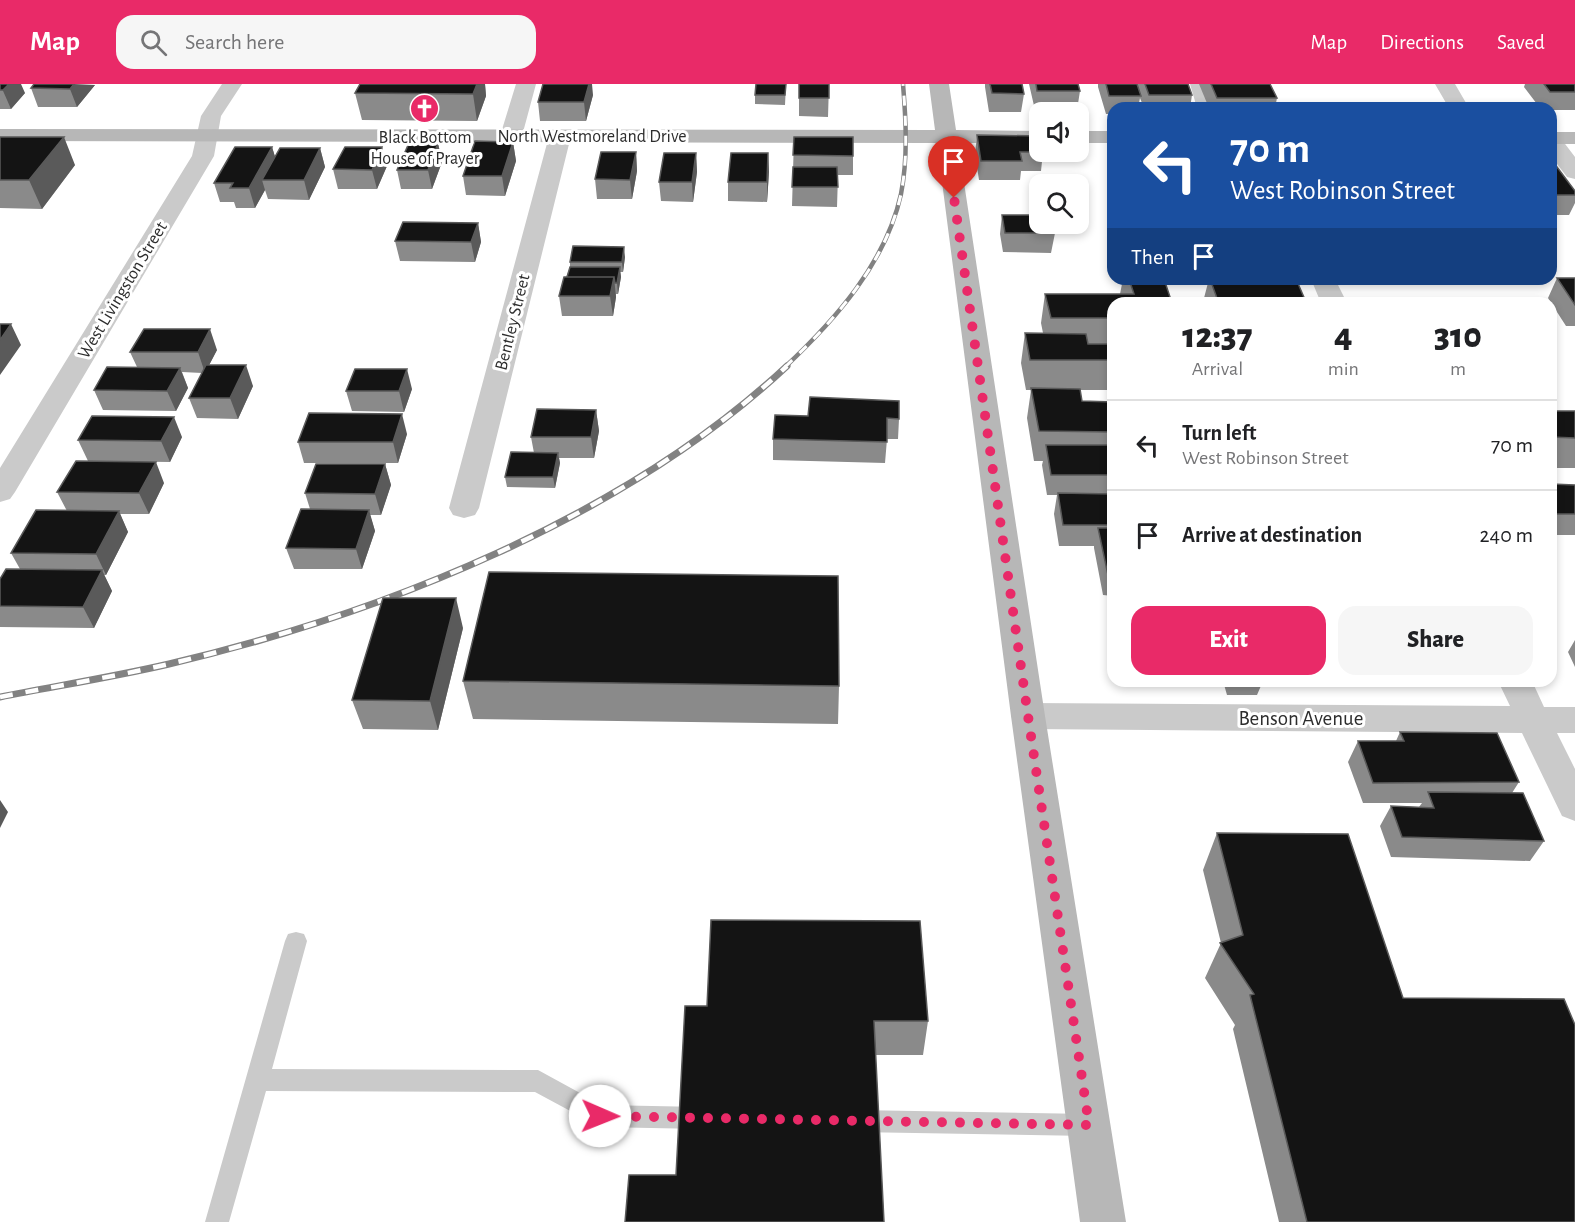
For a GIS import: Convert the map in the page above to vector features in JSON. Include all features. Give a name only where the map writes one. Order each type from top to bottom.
[{"type":"street","name":"West Livingston Street","points":[[0,492],[203,156],[211,116],[232,84]]},
{"type":"street","points":[[511,136],[526,84]]},
{"type":"street","points":[[939,84],[1028,716],[1103,1222]]},
{"type":"street","points":[[1445,84],[1456,102]]},
{"type":"street","name":"North Westmoreland Drive","points":[[0,135],[1029,137]]},
{"type":"street","name":"Bentley Street","points":[[465,508],[560,136]]},
{"type":"street","points":[[1089,137],[1107,137]]},
{"type":"street","points":[[1557,140],[1575,138]]},
{"type":"street","points":[[1557,148],[1575,172]]},
{"type":"street","points":[[1518,687],[1575,807]]},
{"type":"street","name":"Benson Avenue","points":[[1028,716],[1575,720]]},
{"type":"lane","points":[[1196,84],[1201,102]]},
{"type":"lane","points":[[217,1222],[296,941]]},
{"type":"lane","points":[[257,1080],[538,1081],[600,1116],[719,1118]]},
{"type":"lane","points":[[838,1120],[1089,1125]]},
{"type":"building","points":[[0,84],[9,84],[0,90]]},
{"type":"building","points":[[34,84],[74,84],[70,89],[31,88]]},
{"type":"building","points":[[360,84],[477,84],[473,94],[355,93]]},
{"type":"building","points":[[543,84],[589,84],[584,102],[538,102]]},
{"type":"building","points":[[756,84],[786,84],[785,95],[755,95]]},
{"type":"building","points":[[799,84],[829,84],[829,98],[799,98]]},
{"type":"building","points":[[990,84],[1022,84],[1024,94],[992,93]]},
{"type":"building","points":[[1036,84],[1078,84],[1080,91],[1037,91]]},
{"type":"building","points":[[1106,84],[1137,84],[1141,96],[1109,96]]},
{"type":"building","points":[[1145,84],[1188,84],[1192,95],[1149,95]]},
{"type":"building","points":[[1211,84],[1270,84],[1277,98],[1217,98]]},
{"type":"building","points":[[1544,84],[1575,84],[1575,92],[1550,92]]},
{"type":"building","points":[[977,135],[1029,136],[1029,152],[1020,152],[1022,161],[981,161]]},
{"type":"building","points":[[0,137],[64,137],[29,180],[0,180]]},
{"type":"building","points":[[794,137],[853,137],[853,156],[793,155]]},
{"type":"building","points":[[475,141],[513,142],[502,176],[463,176]]},
{"type":"building","points":[[409,143],[438,143],[428,170],[397,170]]},
{"type":"building","points":[[235,147],[272,147],[249,188],[230,188],[233,183],[214,183]]},
{"type":"building","points":[[345,147],[382,147],[372,170],[333,169]]},
{"type":"building","points":[[280,148],[320,148],[304,180],[262,180]]},
{"type":"building","points":[[601,152],[636,152],[630,180],[595,179]]},
{"type":"building","points":[[664,153],[696,153],[692,182],[659,182]]},
{"type":"building","points":[[731,153],[768,153],[767,182],[728,182]]},
{"type":"building","points":[[793,167],[837,167],[838,187],[792,187]]},
{"type":"building","points":[[1557,167],[1575,191],[1575,195],[1557,195]]},
{"type":"building","points":[[1002,215],[1029,215],[1029,233],[1005,233]]},
{"type":"building","points":[[403,222],[478,223],[471,242],[395,241]]},
{"type":"building","points":[[573,246],[624,247],[622,262],[570,262]]},
{"type":"building","points":[[570,267],[620,267],[617,283],[615,283],[614,277],[567,277]]},
{"type":"building","points":[[564,277],[614,277],[610,296],[559,296]]},
{"type":"building","points":[[1557,278],[1575,278],[1575,305]]},
{"type":"building","points":[[1131,285],[1166,285],[1170,297],[1107,297],[1107,318],[1051,318],[1045,294],[1134,294]]},
{"type":"building","points":[[1212,285],[1299,285],[1304,297],[1217,297]]},
{"type":"building","points":[[0,324],[11,324],[0,340]]},
{"type":"building","points":[[144,329],[210,329],[198,352],[130,352]]},
{"type":"building","points":[[1025,333],[1086,334],[1088,344],[1107,344],[1107,360],[1030,360]]},
{"type":"building","points":[[206,365],[246,365],[230,398],[189,398]]},
{"type":"building","points":[[107,367],[180,368],[167,391],[94,390]]},
{"type":"building","points":[[355,369],[407,369],[399,391],[346,391]]},
{"type":"building","points":[[1031,388],[1080,389],[1082,401],[1107,402],[1107,432],[1039,431]]},
{"type":"building","points":[[810,397],[899,401],[899,419],[887,418],[887,442],[773,439],[775,415],[808,416]]},
{"type":"building","points":[[537,409],[596,410],[591,437],[531,437]]},
{"type":"building","points":[[1557,411],[1575,411],[1575,438],[1557,437]]},
{"type":"building","points":[[309,413],[402,414],[393,442],[298,442]]},
{"type":"building","points":[[92,416],[174,417],[161,441],[78,440]]},
{"type":"building","points":[[1046,445],[1107,445],[1107,475],[1051,475]]},
{"type":"building","points":[[511,452],[558,453],[553,477],[505,477]]},
{"type":"building","points":[[76,461],[156,462],[139,493],[57,492]]},
{"type":"building","points":[[316,464],[385,464],[375,494],[305,493]]},
{"type":"building","points":[[1557,484],[1575,485],[1575,514],[1557,514]]},
{"type":"building","points":[[1058,493],[1107,494],[1107,525],[1063,525]]},
{"type":"building","points":[[301,509],[369,510],[356,549],[286,548]]},
{"type":"building","points":[[36,510],[119,511],[96,554],[11,553]]},
{"type":"building","points":[[1098,528],[1107,528],[1107,570]]},
{"type":"building","points":[[6,569],[102,570],[83,607],[0,606],[0,579]]},
{"type":"building","points":[[489,572],[838,576],[839,686],[463,681]]},
{"type":"building","points":[[383,598],[456,598],[430,701],[352,700]]},
{"type":"building","points":[[1400,732],[1497,733],[1519,782],[1373,783],[1358,741],[1404,741]]},
{"type":"building","points":[[1428,792],[1523,793],[1544,841],[1402,837],[1391,806],[1434,808]]},
{"type":"building","points":[[1217,833],[1348,834],[1403,998],[1564,999],[1575,1025],[1575,1222],[1307,1222],[1250,995],[1254,994],[1220,943],[1243,935]]},
{"type":"building","points":[[711,920],[920,921],[928,1021],[874,1021],[884,1222],[625,1222],[629,1175],[676,1175],[685,1006],[707,1006]]},
{"type":"railway","points":[[785,367],[840,310],[871,267],[884,244],[901,194],[905,167],[906,125],[903,84]]},
{"type":"railway","points":[[0,697],[148,669],[250,643],[333,618],[416,588],[497,553],[577,513],[652,469],[723,420],[787,366]]},
{"type":"place","name":"Black Bottom House of Prayer","points":[[425,108]]},
{"type":"route","points":[[600,1116],[1089,1125],[954,198]]}]
